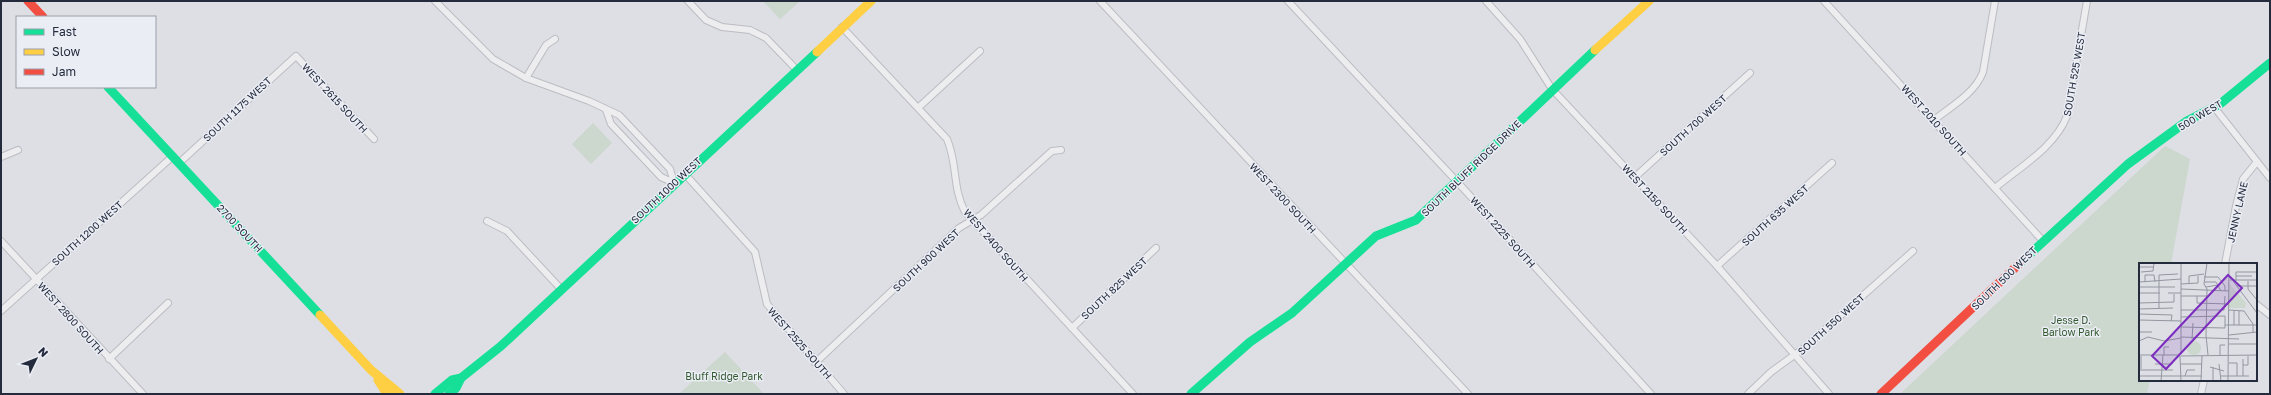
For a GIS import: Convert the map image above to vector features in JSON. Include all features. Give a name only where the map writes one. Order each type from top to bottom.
[{"type":"street","points":[[28,1],[41,16]]},
{"type":"street","points":[[435,1],[493,59],[526,78],[589,101],[619,115],[669,168],[674,183]]},
{"type":"street","points":[[688,1],[706,20],[722,27],[750,30],[766,38],[796,69]]},
{"type":"street","name":"SOUTH 1000 WEST","points":[[449,394],[456,388],[461,378],[501,346],[684,173],[871,1]]},
{"type":"street","name":"WEST 2300 SOUTH","points":[[1100,1],[1344,264],[1468,394]]},
{"type":"street","name":"WEST 2225 SOUTH","points":[[1288,1],[1457,182],[1651,394]]},
{"type":"street","name":"WEST 2150 SOUTH","points":[[1486,1],[1516,34],[1552,89],[1636,177],[1797,355],[1830,394]]},
{"type":"street","name":"SOUTH BLUFF RIDGE DRIVE","points":[[1190,394],[1250,342],[1292,312],[1376,236],[1416,220],[1552,89],[1649,1]]},
{"type":"street","name":"WEST 2010 SOUTH","points":[[1824,1],[2043,241]]},
{"type":"street","points":[[1934,120],[1974,88],[1980,80],[1983,72],[1994,1]]},
{"type":"street","name":"SOUTH 525 WEST","points":[[1995,188],[2055,138],[2063,127],[2067,116],[2087,1]]},
{"type":"street","name":"WEST 2400 SOUTH","points":[[842,27],[947,139],[954,155],[956,185],[960,202],[973,221],[1133,394]]},
{"type":"street","points":[[526,78],[546,45],[555,39]]},
{"type":"street","points":[[919,108],[980,51]]},
{"type":"street","name":"WEST 2615 SOUTH","points":[[296,56],[374,139]]},
{"type":"street","name":"SOUTH 1175 WEST","points":[[179,163],[296,56]]},
{"type":"street","name":"500 WEST","points":[[2128,164],[2187,121],[2214,107],[2270,63]]},
{"type":"street","name":"SOUTH 700 WEST","points":[[1636,177],[1750,73]]},
{"type":"street","name":"2700 SOUTH","points":[[109,88],[371,370]]},
{"type":"street","points":[[2214,107],[2256,163],[2270,178]]},
{"type":"street","points":[[606,110],[611,124],[660,176],[674,183]]},
{"type":"street","points":[[1,157],[18,150]]},
{"type":"street","name":"SOUTH 900 WEST","points":[[815,363],[959,228],[973,221],[1052,151],[1061,150]]},
{"type":"street","name":"SOUTH 1200 WEST","points":[[1,311],[173,156]]},
{"type":"street","name":"SOUTH 635 WEST","points":[[1717,266],[1832,163]]},
{"type":"street","name":"JENNY LANE","points":[[2225,263],[2236,206],[2243,179],[2256,163]]},
{"type":"street","name":"SOUTH 500 WEST","points":[[1881,394],[2043,241],[2128,164]]},
{"type":"street","name":"WEST 2525 SOUTH","points":[[684,173],[756,252],[766,304],[815,363],[844,394]]},
{"type":"street","points":[[487,221],[507,231],[561,289]]},
{"type":"street","name":"WEST 2800 SOUTH","points":[[1,241],[143,394]]},
{"type":"street","name":"SOUTH 825 WEST","points":[[1072,328],[1156,248]]},
{"type":"street","name":"SOUTH 550 WEST","points":[[1748,394],[1771,372],[1797,355],[1913,251]]},
{"type":"street","points":[[109,359],[168,303]]},
{"type":"street","points":[[2257,305],[2270,315]]},
{"type":"street","points":[[371,370],[387,394]]},
{"type":"street","points":[[371,370],[400,394]]},
{"type":"street","name":"SOUTH 1000 WEST","points":[[435,394],[452,380],[461,378]]},
{"type":"street","points":[[2201,394],[2204,381]]},
{"type":"green space","points":[[763,1],[800,1],[780,19]]},
{"type":"green space","points":[[593,123],[612,143],[591,164],[572,144]]},
{"type":"green space","name":"Jesse D. Barlow Park","points":[[2165,146],[2190,159],[2171,263],[2139,263],[2139,381],[2150,381],[2147,394],[1900,394]]},
{"type":"green space","name":"Bluff Ridge Park","points":[[725,352],[764,394],[679,394]]},
{"type":"traffic: fast","points":[[1191,394],[1250,342],[1292,313],[1376,236],[1416,220],[1595,50]]},
{"type":"traffic: fast","points":[[435,394],[452,380],[461,378],[501,346],[817,52]]},
{"type":"traffic: fast","points":[[2020,263],[2128,164],[2187,121],[2220,104],[2270,63]]},
{"type":"traffic: fast","points":[[109,88],[320,315]]},
{"type":"traffic: fast","points":[[449,394],[456,388],[461,378]]},
{"type":"traffic: slow","points":[[817,52],[871,1]]},
{"type":"traffic: slow","points":[[1595,50],[1649,1]]},
{"type":"traffic: slow","points":[[320,315],[371,370],[400,394]]},
{"type":"traffic: slow","points":[[378,380],[387,394]]},
{"type":"traffic: jam","points":[[28,1],[42,16]]},
{"type":"traffic: jam","points":[[1881,394],[2020,263]]}]
